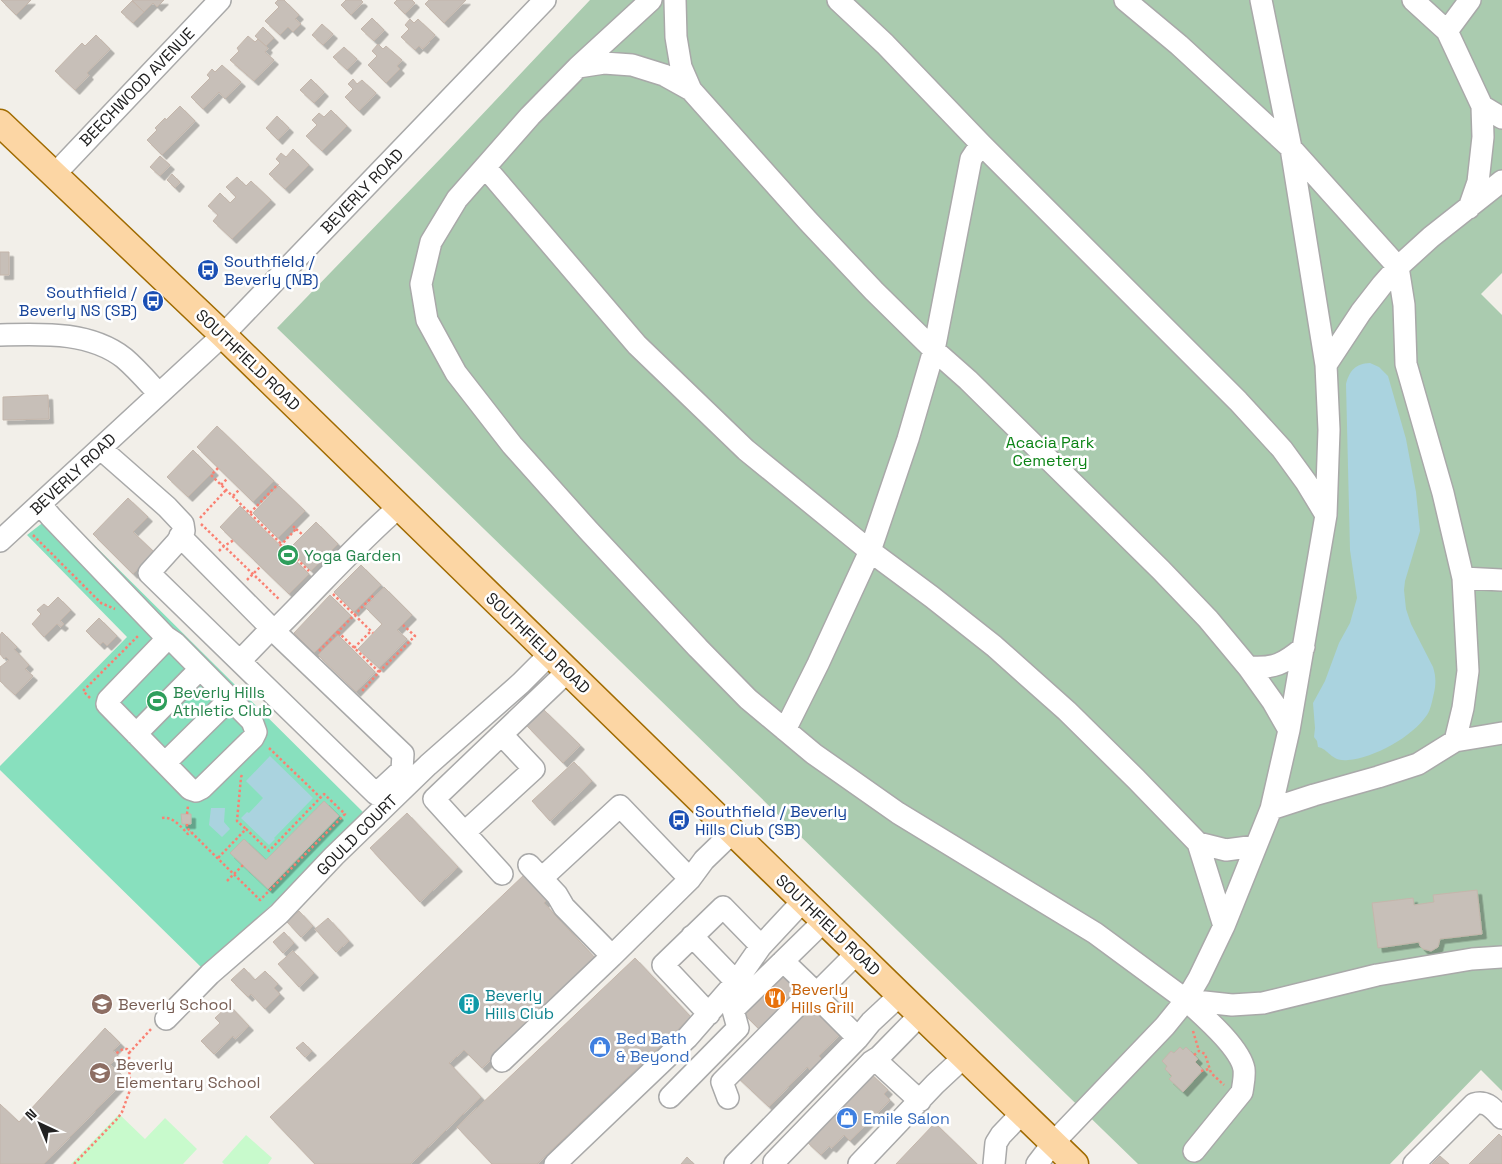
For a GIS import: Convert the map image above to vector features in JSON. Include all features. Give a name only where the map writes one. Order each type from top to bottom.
[{"type":"main road","name":"SOUTHFIELD ROAD","points":[[0,123],[223,335],[1052,1144],[1075,1164]]},
{"type":"street","name":"BEECHWOOD AVENUE","points":[[54,175],[220,0]]},
{"type":"street","points":[[651,0],[578,67],[530,116],[457,199],[431,242],[421,284],[427,320],[456,373],[512,445],[588,530],[748,699],[814,754],[898,813],[1095,933],[1186,1000],[1212,1024],[1240,1059],[1244,1068],[1244,1081],[1242,1092],[1194,1151]]},
{"type":"street","points":[[675,0],[676,37],[681,67],[691,90],[840,256],[1161,570],[1208,619],[1248,667],[1273,702],[1289,730]]},
{"type":"street","points":[[838,0],[885,44],[981,144],[1095,256],[1256,420],[1291,462],[1326,515]]},
{"type":"street","points":[[1125,0],[1179,46],[1291,148],[1398,267],[1404,305],[1406,364],[1443,493],[1463,578],[1468,671],[1463,708],[1455,741]]},
{"type":"street","points":[[1037,1164],[1052,1144],[1165,1026],[1186,1000],[1199,978],[1224,926],[1271,809],[1289,730],[1326,515],[1329,430],[1326,365],[1291,148],[1261,0]]},
{"type":"street","points":[[1413,0],[1447,31],[1482,106],[1483,138],[1478,182],[1469,208]]},
{"type":"street","points":[[1447,31],[1470,0]]},
{"type":"street","name":"BEVERLY ROAD","points":[[0,541],[223,335],[533,4]]},
{"type":"street","points":[[578,67],[604,63],[632,65],[664,75],[691,90]]},
{"type":"street","points":[[1482,106],[1502,118]]},
{"type":"street","points":[[785,730],[870,551],[908,439],[934,350],[972,159],[981,144]]},
{"type":"street","points":[[485,168],[637,345],[746,450],[870,551],[994,646],[1067,711],[1198,843],[1224,926]]},
{"type":"street","points":[[1326,365],[1361,312],[1398,267],[1431,237],[1502,181]]},
{"type":"street","points":[[0,335],[39,334],[70,336],[88,341],[123,358],[159,394]]},
{"type":"street","points":[[101,448],[167,507],[183,524],[184,531],[149,572],[376,794],[402,770],[404,754],[274,631],[180,536]]},
{"type":"street","points":[[40,504],[50,517],[166,637],[175,643],[252,721],[256,732],[253,738],[202,788],[196,791],[190,789],[107,704],[108,700],[164,642],[166,637]]},
{"type":"street","points":[[240,661],[266,634],[274,631],[322,584],[369,533],[399,507]]},
{"type":"street","points":[[1463,578],[1502,580]]},
{"type":"street","points":[[1248,667],[1266,668],[1289,660],[1304,647]]},
{"type":"street","points":[[502,874],[434,799],[502,735],[559,662]]},
{"type":"street","name":"GOULD COURT","points":[[166,1019],[210,974],[279,914],[334,856],[415,778],[521,683],[559,662]]},
{"type":"street","points":[[136,734],[200,669]]},
{"type":"street","points":[[165,763],[230,699]]},
{"type":"street","points":[[1271,809],[1378,778],[1418,764],[1455,741],[1502,733]]},
{"type":"street","points":[[465,832],[534,769],[502,735]]},
{"type":"street","points":[[612,956],[564,907],[557,895],[535,872],[620,806],[690,879]]},
{"type":"street","points":[[502,1060],[612,956],[690,879],[704,860],[733,832]]},
{"type":"street","points":[[1198,843],[1226,850],[1256,846]]},
{"type":"street","points":[[670,1097],[738,1028],[734,1010],[761,946],[804,901]]},
{"type":"street","points":[[709,1014],[663,964],[723,907],[761,946]]},
{"type":"street","points":[[556,1164],[687,1038],[709,1014],[742,988],[783,961],[824,921]]},
{"type":"street","points":[[692,936],[742,988]]},
{"type":"street","points":[[815,996],[857,954]]},
{"type":"street","points":[[1186,1000],[1232,1005],[1263,1003],[1377,975],[1472,959],[1502,957]]},
{"type":"street","points":[[783,961],[858,1038]]},
{"type":"street","points":[[728,1098],[722,1082],[808,995],[815,996]]},
{"type":"street","points":[[735,1164],[858,1038],[871,1022],[900,995]]},
{"type":"street","points":[[776,1164],[774,1162],[871,1062],[879,1057],[920,1015]]},
{"type":"street","points":[[879,1057],[881,1065],[920,1101]]},
{"type":"street","points":[[859,1164],[935,1084],[964,1057]]},
{"type":"street","points":[[1414,1164],[1474,1104],[1481,1102],[1488,1105],[1502,1118]]},
{"type":"street","points":[[994,1164],[996,1143],[1022,1113]]},
{"type":"path","points":[[218,468],[211,475],[372,632],[354,648]]},
{"type":"path","points":[[221,485],[228,478]]},
{"type":"path","points":[[250,513],[278,484]]},
{"type":"path","points":[[233,496],[240,489]]},
{"type":"path","points":[[226,490],[198,520],[293,612]]},
{"type":"path","points":[[292,525],[303,535]]},
{"type":"path","points":[[281,545],[296,529]]},
{"type":"path","points":[[308,663],[374,595]]},
{"type":"path","points":[[350,703],[415,636],[403,625]]},
{"type":"path","points":[[338,632],[380,672]]},
{"type":"path","points":[[263,753],[269,748],[321,798]]},
{"type":"path","points":[[187,824],[187,828],[260,900],[345,814],[324,794],[269,851],[237,821],[241,777],[246,771]]},
{"type":"path","points":[[162,818],[168,817],[188,834],[191,832]]},
{"type":"path","points":[[218,858],[246,830]]},
{"type":"path","points":[[227,881],[243,865]]},
{"type":"path","points":[[74,1164],[122,1112],[130,1090],[129,1053],[152,1028],[166,1019]]},
{"type":"path","points":[[115,1054],[123,1049],[129,1053]]},
{"type":"path","points":[[1194,1055],[1199,1051],[1205,1054],[1211,1073],[1237,1098]]},
{"type":"path","points":[[1201,1071],[1209,1069]]},
{"type":"green space","name":"Acacia Park Cemetery","points":[[590,0],[1502,0],[1502,273],[1481,294],[1502,315],[1502,1091],[1481,1070],[1390,1164],[1138,1164],[277,328]]},
{"type":"green space","name":"Beverly Hills Athletic Club","points":[[59,510],[368,817],[202,968],[0,770],[0,766],[127,637],[27,535]]},
{"type":"green space","points":[[119,1114],[145,1139],[165,1118],[197,1149],[183,1164],[71,1164]]},
{"type":"green space","points":[[246,1135],[272,1158],[268,1164],[224,1164],[222,1162]]},
{"type":"water","points":[[1370,363],[1379,367],[1388,376],[1406,439],[1416,492],[1420,531],[1405,581],[1406,609],[1411,624],[1433,667],[1435,690],[1428,713],[1412,731],[1380,751],[1358,758],[1342,760],[1318,747],[1314,737],[1313,703],[1325,681],[1339,643],[1350,623],[1357,598],[1350,550],[1346,384],[1349,375],[1357,366]]},
{"type":"water","points":[[270,756],[313,798],[269,845],[241,818],[247,812],[249,813],[263,798],[246,781]]},
{"type":"water","points":[[211,808],[225,808],[224,822],[230,829],[222,837],[209,825]]},
{"type":"building","points":[[1,0],[31,0],[16,15]]},
{"type":"building","points":[[132,0],[164,0],[157,7],[153,3],[144,12]]},
{"type":"building","points":[[278,0],[284,0],[299,15],[295,19],[301,24],[293,32],[288,27],[280,35],[265,21],[279,7],[275,3]]},
{"type":"building","points":[[346,0],[361,0],[363,2],[351,15],[341,5]]},
{"type":"building","points":[[397,0],[412,0],[415,3],[405,14],[394,3]]},
{"type":"building","points":[[429,0],[466,0],[444,23],[425,4]]},
{"type":"building","points":[[132,1],[144,12],[133,23],[121,12]]},
{"type":"building","points":[[372,18],[384,30],[374,41],[361,29]]},
{"type":"building","points":[[410,19],[414,23],[418,19],[435,35],[423,49],[419,46],[415,50],[401,37],[409,29],[405,25]]},
{"type":"building","points":[[322,24],[333,34],[323,45],[312,35]]},
{"type":"building","points":[[263,27],[274,38],[266,46],[255,36]]},
{"type":"building","points":[[96,35],[110,49],[87,73],[89,75],[75,90],[55,71],[82,43],[85,46]]},
{"type":"building","points":[[248,36],[255,42],[258,39],[268,48],[265,52],[274,60],[254,81],[230,60],[239,51],[237,48]]},
{"type":"building","points":[[378,44],[383,49],[386,46],[402,60],[397,66],[400,69],[386,83],[368,65],[377,56],[372,51]]},
{"type":"building","points":[[344,47],[357,59],[347,70],[333,57]]},
{"type":"building","points":[[222,65],[241,82],[225,99],[219,92],[203,109],[191,97],[210,78],[207,75],[212,69],[215,72]]},
{"type":"building","points":[[311,79],[324,92],[314,103],[300,90]]},
{"type":"building","points":[[353,79],[357,84],[362,80],[376,93],[359,111],[345,97],[353,89],[348,84]]},
{"type":"building","points":[[180,106],[195,121],[162,155],[147,140],[157,130],[155,128]]},
{"type":"building","points":[[331,110],[347,126],[322,151],[306,136],[317,125],[312,120],[319,113],[324,117]]},
{"type":"building","points":[[277,116],[289,128],[278,140],[266,128]]},
{"type":"building","points":[[293,149],[309,165],[285,189],[269,174],[280,163],[276,159],[281,153],[286,157]]},
{"type":"building","points":[[160,156],[170,165],[160,176],[150,167]]},
{"type":"building","points":[[172,174],[180,182],[175,188],[167,180]]},
{"type":"building","points":[[237,177],[246,186],[251,181],[271,200],[232,239],[213,221],[218,215],[208,206],[220,193],[230,203],[236,197],[226,187]]},
{"type":"building","points":[[0,252],[9,252],[9,275],[0,275]]},
{"type":"building","points":[[48,395],[49,419],[3,420],[3,397]]},
{"type":"building","points":[[217,426],[274,481],[253,502],[197,447]]},
{"type":"building","points":[[193,450],[214,471],[188,497],[167,477]]},
{"type":"building","points":[[279,486],[305,511],[278,538],[253,513]]},
{"type":"building","points":[[128,498],[148,517],[133,532],[154,552],[133,574],[93,534]]},
{"type":"building","points":[[240,506],[309,574],[289,594],[220,527]]},
{"type":"building","points":[[316,522],[338,544],[311,571],[289,549]]},
{"type":"building","points":[[361,565],[381,585],[354,612],[334,592]]},
{"type":"building","points":[[384,587],[412,615],[397,630],[407,639],[379,668],[358,649],[382,624],[365,607]]},
{"type":"building","points":[[330,595],[351,616],[314,653],[294,633]]},
{"type":"building","points":[[58,597],[71,610],[60,621],[64,624],[61,627],[57,624],[44,637],[32,624],[41,614],[37,610],[44,604],[48,607]]},
{"type":"building","points":[[99,618],[117,636],[107,646],[103,642],[100,645],[86,631]]},
{"type":"building","points":[[2,632],[17,647],[14,649],[29,665],[25,669],[33,676],[15,695],[0,681],[0,667],[9,660],[6,657],[4,659],[0,654],[0,635]]},
{"type":"building","points":[[338,635],[375,672],[356,692],[318,655]]},
{"type":"building","points":[[543,709],[580,745],[563,763],[527,726]]},
{"type":"building","points":[[574,762],[592,781],[550,821],[532,801]]},
{"type":"building","points":[[324,801],[339,816],[268,889],[230,853],[244,839],[266,860]]},
{"type":"building","points":[[407,813],[458,867],[420,902],[370,848]]},
{"type":"building","points":[[181,814],[191,814],[191,824],[182,824]]},
{"type":"building","name":"Beverly Hills Club","points":[[526,873],[550,897],[544,903],[596,959],[482,1068],[464,1050],[449,1063],[481,1097],[410,1164],[315,1164],[270,1117]]},
{"type":"building","points":[[1477,890],[1482,934],[1440,939],[1438,947],[1431,951],[1423,949],[1419,942],[1378,948],[1372,903],[1413,898],[1414,905],[1434,902],[1433,895]]},
{"type":"building","points":[[299,911],[313,926],[301,937],[287,922]]},
{"type":"building","points":[[328,918],[349,941],[336,952],[315,929]]},
{"type":"building","points":[[284,932],[294,943],[283,953],[273,942]]},
{"type":"building","points":[[293,951],[314,973],[299,987],[278,964]]},
{"type":"building","name":"Bed Bath & Beyond","points":[[635,958],[691,1017],[537,1164],[492,1164],[457,1127]]},
{"type":"building","points":[[244,968],[255,980],[265,971],[278,984],[274,988],[280,994],[265,1009],[251,994],[248,997],[231,980]]},
{"type":"building","points":[[780,973],[802,995],[763,1033],[741,1011]]},
{"type":"building","points":[[804,1001],[839,1035],[819,1056],[824,1061],[813,1072],[807,1067],[769,1107],[734,1074]]},
{"type":"building","points":[[229,1005],[249,1026],[235,1039],[233,1036],[214,1054],[201,1041],[220,1023],[215,1018]]},
{"type":"building","name":"Beverly Elementary School","points":[[105,1028],[120,1043],[113,1051],[118,1055],[110,1065],[122,1075],[116,1081],[120,1085],[44,1164],[0,1164],[0,1104],[19,1122]]},
{"type":"building","points":[[303,1042],[312,1051],[305,1057],[296,1048]]},
{"type":"building","points":[[1180,1047],[1183,1050],[1186,1047],[1198,1059],[1195,1062],[1203,1070],[1183,1092],[1169,1079],[1172,1076],[1165,1069],[1167,1066],[1162,1061],[1171,1051],[1174,1053]]},
{"type":"building","name":"Emile Salon","points":[[867,1070],[888,1090],[884,1094],[890,1100],[850,1141],[844,1135],[832,1148],[829,1146],[821,1155],[806,1141]]},
{"type":"building","points":[[935,1123],[977,1164],[896,1164]]},
{"type":"building","points":[[1499,1134],[1502,1137],[1502,1164],[1469,1164]]},
{"type":"building","points":[[1440,1156],[1449,1164],[1432,1164]]},
{"type":"building","points":[[687,1157],[694,1164],[681,1164]]},
{"type":"place","name":"Southfield / Beverly (NB)","points":[[208,270]]},
{"type":"place","name":"Southfield / Beverly NS (SB)","points":[[153,301]]},
{"type":"place","name":"Yoga Garden","points":[[288,555]]},
{"type":"place","name":"Beverly Hills Athletic Club","points":[[157,701]]},
{"type":"place","name":"Southfield / Beverly Hills Club (SB)","points":[[679,820]]},
{"type":"place","name":"Beverly Hills Grill","points":[[775,998]]},
{"type":"place","name":"Beverly School","points":[[102,1004]]},
{"type":"place","name":"Beverly Hills Club","points":[[469,1004]]},
{"type":"place","name":"Bed Bath & Beyond","points":[[600,1047]]},
{"type":"place","name":"Beverly Elementary School","points":[[100,1073]]},
{"type":"place","name":"Emile Salon","points":[[847,1118]]}]
